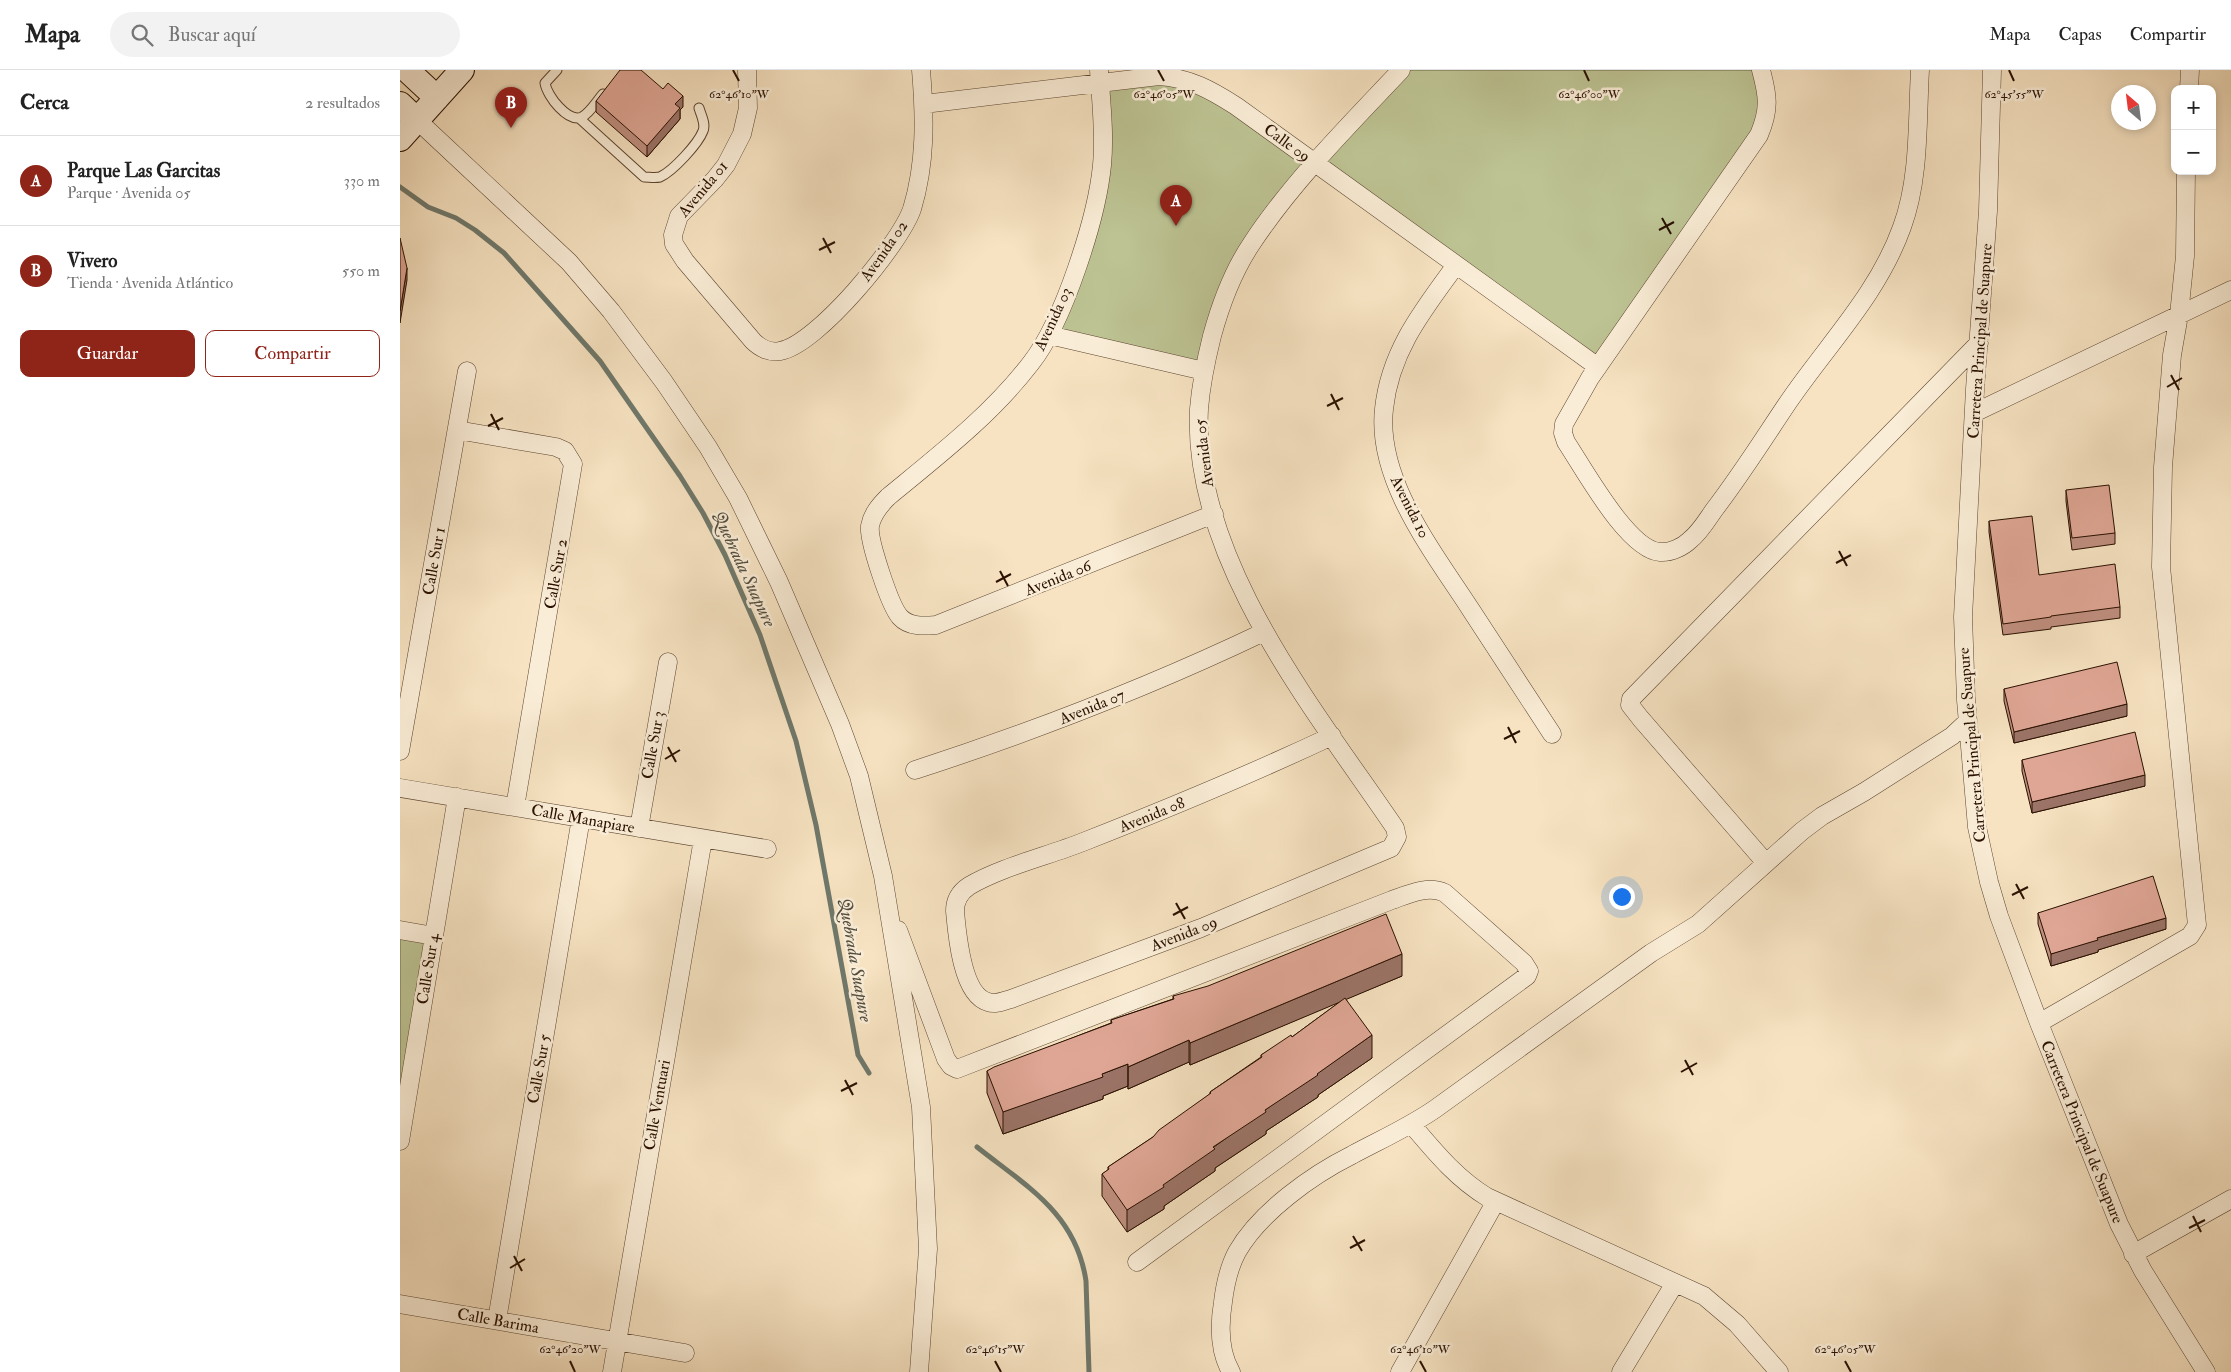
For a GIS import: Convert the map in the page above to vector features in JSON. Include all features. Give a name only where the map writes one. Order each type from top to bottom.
[{"type":"main road","points":[[400,139],[462,70]]},
{"type":"main road","points":[[407,74],[438,98]]},
{"type":"main road","points":[[400,104],[417,120]]},
{"type":"street","name":"Avenida 01","points":[[747,70],[748,108],[742,134],[726,165],[679,216],[674,226],[673,235],[678,251],[753,341],[767,350]]},
{"type":"street","name":"Avenida 02","points":[[767,350],[778,352],[789,349],[804,340],[862,283],[897,238],[911,212],[922,170],[924,104],[921,70]]},
{"type":"street","name":"Avenida 05","points":[[1391,848],[1397,837],[1395,828],[1264,632],[1233,568],[1214,514],[1204,472],[1199,412],[1204,370],[1222,303],[1238,266],[1267,221],[1315,164],[1402,70]]},
{"type":"street","points":[[1761,70],[1767,93],[1768,110],[1759,135],[1598,367],[1564,424],[1563,433],[1566,442],[1629,534],[1642,546],[1651,551],[1670,551],[1691,540],[1724,498],[1791,398],[1868,295],[1891,257],[1903,225],[1912,186],[1916,155],[1920,70]]},
{"type":"street","name":"Carretera Principal de Suapure","points":[[1992,70],[1988,211],[1978,343],[1963,617],[1968,721],[1977,827],[1982,855],[1999,916],[2104,1187],[2133,1254],[2206,1372]]},
{"type":"street","points":[[2189,85],[2190,70]]},
{"type":"street","name":"Calle 09","points":[[924,104],[1100,76],[1160,76],[1192,81],[1236,106],[1598,367]]},
{"type":"street","name":"Avenida 03","points":[[900,617],[886,588],[870,534],[870,526],[877,509],[888,497],[977,423],[996,403],[1033,361],[1049,335],[1079,258],[1099,183],[1102,143],[1100,76]]},
{"type":"street","points":[[417,120],[549,242],[593,288],[664,382],[717,461],[738,498],[779,582],[852,753],[874,834],[889,906],[907,1029],[917,1078],[924,1144],[928,1249],[919,1372]]},
{"type":"street","points":[[2039,1023],[2190,936],[2197,925],[2161,567],[2163,467],[2172,355],[2179,315],[2185,256],[2186,175]]},
{"type":"street","name":"Avenida 10","points":[[1456,265],[1414,322],[1405,339],[1389,382],[1384,408],[1384,441],[1398,488],[1411,515],[1552,734]]},
{"type":"street","points":[[1974,413],[2231,290]]},
{"type":"street","points":[[1049,335],[1204,370]]},
{"type":"street","points":[[1766,863],[1640,719],[1630,704],[1631,699],[1978,343]]},
{"type":"street","name":"Calle Sur 1","points":[[400,751],[467,371]]},
{"type":"street","name":"Calle Sur 2","points":[[457,430],[556,447],[565,451],[573,464],[515,807]]},
{"type":"street","name":"Avenida 06","points":[[900,617],[914,625],[936,625],[1214,514]]},
{"type":"street","name":"Avenida 07","points":[[915,770],[998,743],[1122,696],[1264,632]]},
{"type":"street","name":"Calle Sur 3","points":[[639,828],[668,662]]},
{"type":"street","points":[[1231,1372],[1224,1358],[1220,1319],[1229,1271],[1237,1252],[1255,1227],[1278,1206],[1331,1167],[1412,1125],[1651,953],[1698,924],[1822,816],[1864,792],[1952,736],[1968,721]]},
{"type":"street","name":"Avenida 08","points":[[975,994],[965,971],[955,911],[958,896],[969,886],[1194,798],[1332,736]]},
{"type":"street","name":"Calle Manapiare","points":[[400,788],[767,850]]},
{"type":"street","name":"Calle Sur 4","points":[[400,1141],[457,797]]},
{"type":"street","name":"Calle Sur 5","points":[[497,1320],[581,818]]},
{"type":"street","name":"Calle Ventuari","points":[[612,1372],[703,839]]},
{"type":"street","name":"Avenida 09","points":[[975,994],[988,1002],[997,1003],[1011,999],[1201,928],[1391,848]]},
{"type":"street","points":[[889,906],[912,962],[946,1059],[951,1066],[957,1069],[1392,900],[1420,891],[1435,889],[1445,893],[1524,963],[1529,970],[1528,976],[1137,1262]]},
{"type":"street","points":[[400,930],[434,936]]},
{"type":"street","points":[[1412,1125],[1451,1170],[1466,1184],[1496,1201],[1704,1296],[1723,1310],[1778,1372]]},
{"type":"street","points":[[2133,1254],[2231,1199]]},
{"type":"street","points":[[1400,1372],[1496,1201]]},
{"type":"street","points":[[1621,1372],[1675,1283]]},
{"type":"street","name":"Calle Barima","points":[[400,1304],[685,1353]]},
{"type":"lane","points":[[557,70],[545,83],[546,91],[551,99],[572,118],[579,118],[585,115],[610,85]]},
{"type":"lane","points":[[579,118],[644,177],[658,177],[671,170],[687,153],[703,130],[703,121],[699,108]]},
{"type":"green space","points":[[1401,70],[1761,70],[1767,110],[1598,367],[1315,164],[1251,244],[1204,371],[1049,335],[1094,209],[1100,82],[1178,78],[1315,163]]},
{"type":"green space","points":[[400,930],[434,936],[400,1141]]},
{"type":"building","points":[[620,70],[641,70],[663,89],[668,83],[683,96],[675,104],[680,108],[647,146],[596,101]]},
{"type":"building","points":[[400,238],[407,268],[400,311]]},
{"type":"building","points":[[2109,485],[2115,533],[2072,538],[2066,490]]},
{"type":"building","points":[[2032,516],[2039,575],[2115,564],[2120,607],[2003,624],[1989,521]]},
{"type":"building","points":[[2117,662],[2127,704],[2014,732],[2004,689]]},
{"type":"building","points":[[2135,732],[2145,775],[2032,802],[2022,760]]},
{"type":"building","points":[[2153,876],[2166,918],[2097,938],[2098,940],[2051,954],[2038,913]]},
{"type":"building","points":[[1386,914],[1402,954],[1190,1043],[1189,1040],[1128,1067],[1128,1064],[1102,1074],[1103,1077],[1003,1112],[987,1071],[994,1067],[1112,1023],[1111,1020],[1174,999],[1173,996],[1208,986]]},
{"type":"building","points":[[1345,998],[1372,1035],[1318,1075],[1265,1110],[1266,1112],[1213,1147],[1215,1149],[1163,1185],[1164,1187],[1127,1210],[1102,1174],[1109,1169],[1108,1167],[1153,1137],[1159,1130],[1210,1092],[1262,1057],[1261,1055],[1291,1035],[1292,1037]]},
{"type":"waterway","name":"Quebrada Suapure","points":[[400,187],[428,207],[456,218],[475,230],[504,253],[600,361],[680,476],[703,513],[725,555],[760,635],[796,741],[816,825],[858,1055],[869,1073]]},
{"type":"waterway","name":"Quebrada Suapure","points":[[977,1147],[1046,1203],[1072,1237],[1080,1257],[1086,1281],[1089,1372]]},
{"type":"place","name":"Vivero","points":[[511,128]]},
{"type":"place","name":"Parque Las Garcitas","points":[[1176,226]]}]
